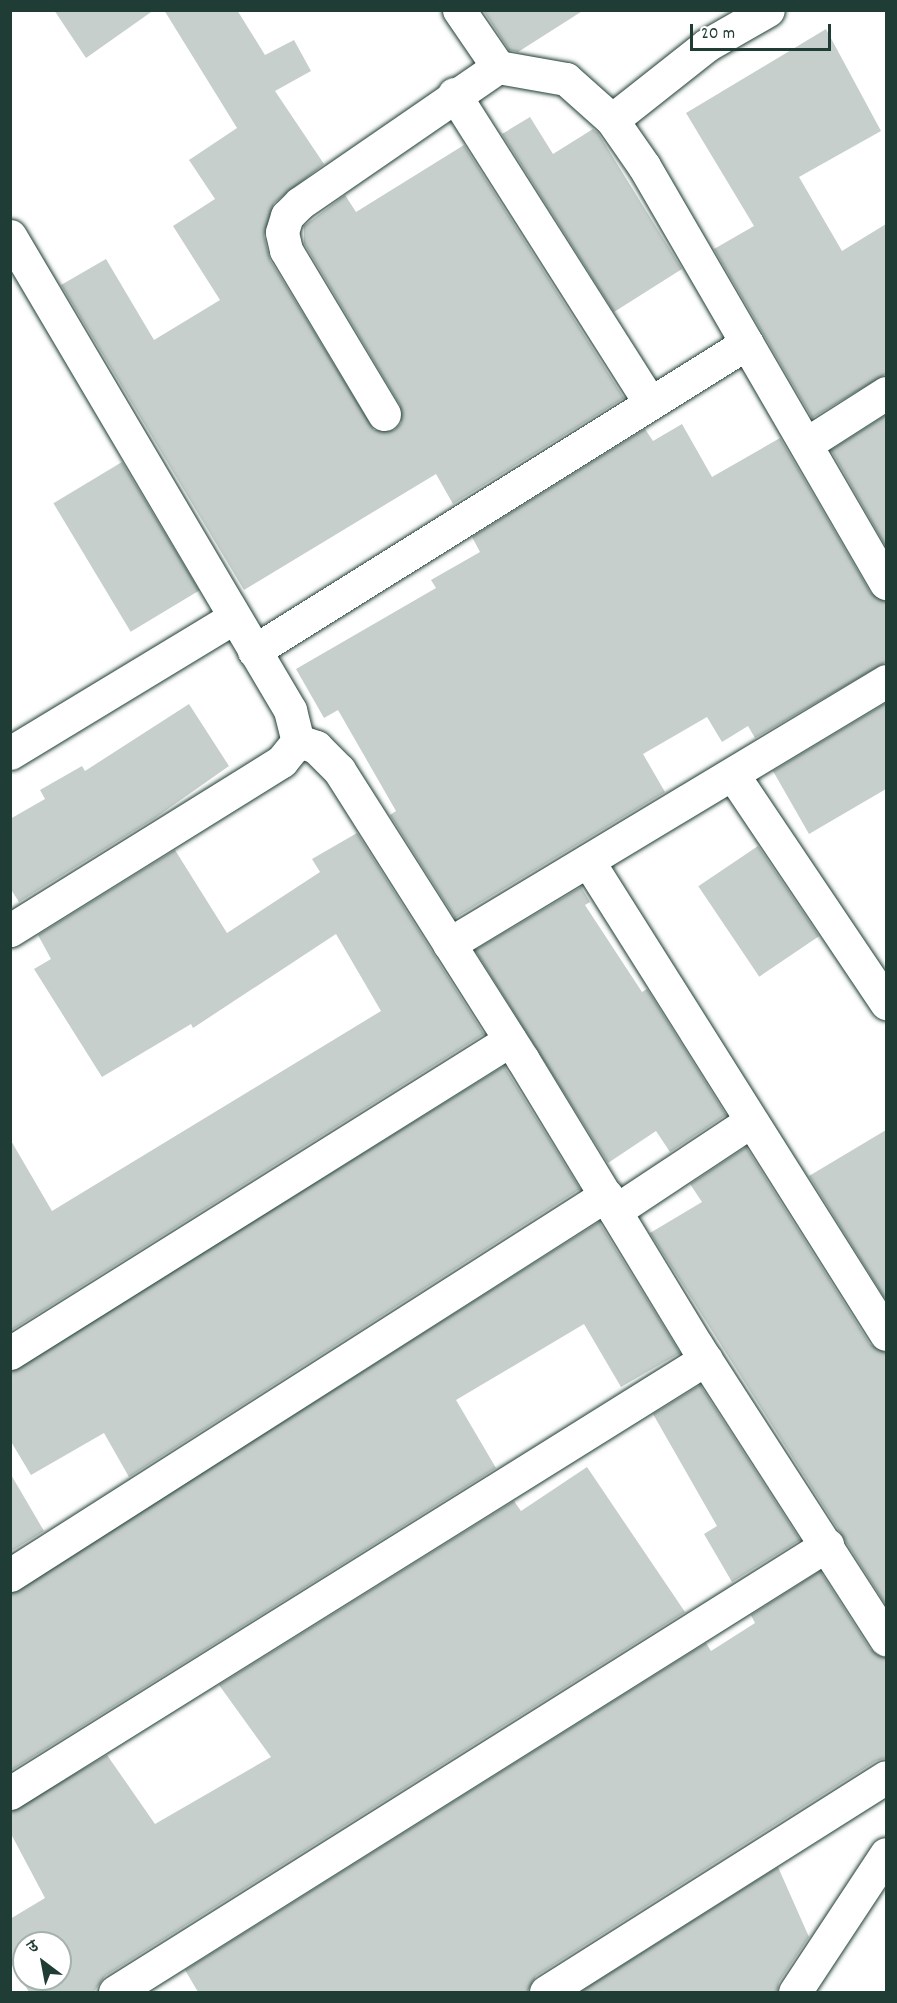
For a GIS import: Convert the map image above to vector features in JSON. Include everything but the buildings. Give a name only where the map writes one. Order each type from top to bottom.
[{"type":"street","points":[[459,10],[498,67]]},
{"type":"street","points":[[612,120],[699,51],[768,10]]},
{"type":"street","points":[[384,414],[286,250],[282,232],[287,216],[300,203],[454,94],[498,67],[566,79],[612,120],[747,343],[886,583]]},
{"type":"street","points":[[454,94],[650,403]]},
{"type":"street","points":[[13,246],[290,710],[298,741]]},
{"type":"street","points":[[254,651],[747,343]]},
{"type":"street","points":[[806,444],[886,393]]},
{"type":"street","points":[[10,753],[233,618]]},
{"type":"street","points":[[449,944],[886,681]]},
{"type":"street","points":[[10,930],[282,761],[298,741]]},
{"type":"street","points":[[298,741],[316,747],[339,770],[510,1040],[706,1359],[886,1639]]},
{"type":"street","points":[[733,775],[886,1003]]},
{"type":"street","points":[[588,861],[886,1334]]},
{"type":"street","points":[[10,1353],[510,1040]]},
{"type":"street","points":[[10,1575],[610,1203],[751,1121]]},
{"type":"street","points":[[10,1793],[706,1359]]},
{"type":"street","points":[[115,1992],[827,1545]]},
{"type":"street","points":[[546,1992],[886,1777]]},
{"type":"street","points":[[795,1992],[886,1854]]}]
